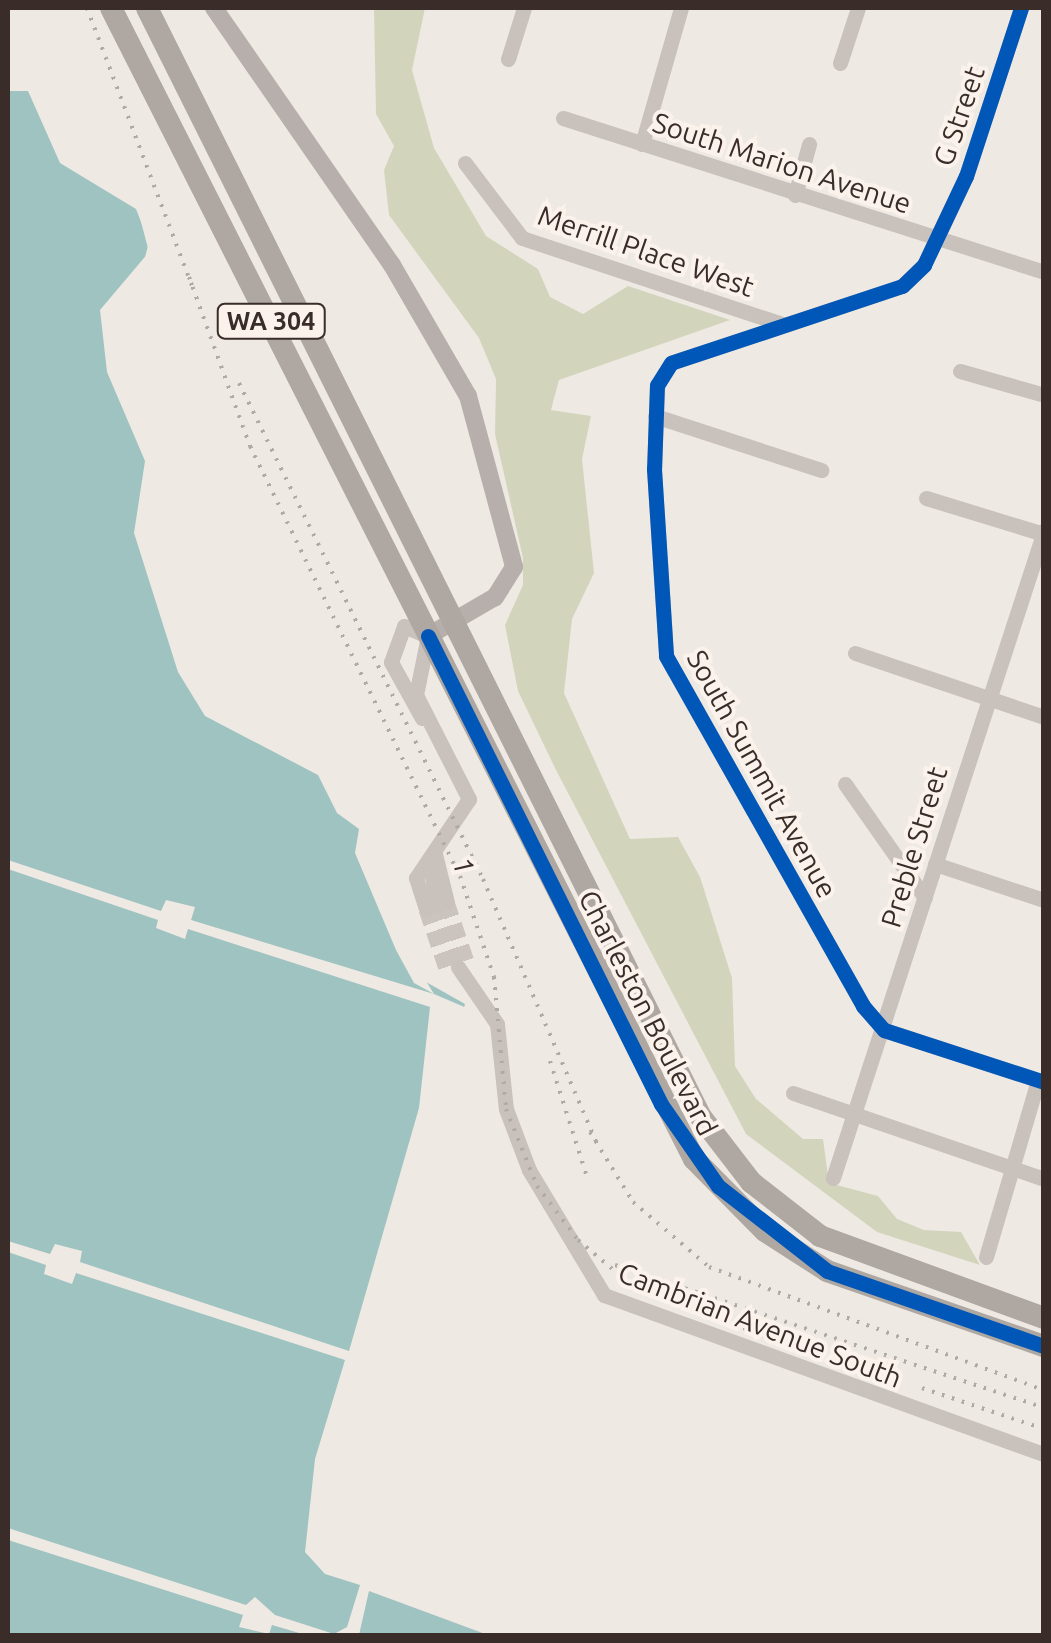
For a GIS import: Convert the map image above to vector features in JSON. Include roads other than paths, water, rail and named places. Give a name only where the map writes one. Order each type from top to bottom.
[{"type":"highway","name":"WA 304","points":[[112,8],[428,636]]},
{"type":"highway","name":"WA 304","points":[[147,8],[458,618]]},
{"type":"highway","name":"Charleston Boulevard","points":[[458,618],[685,1088],[738,1168],[840,1246],[1044,1318]]},
{"type":"highway","name":"Charleston Boulevard","points":[[428,636],[661,1104],[718,1186],[827,1271],[1044,1346]]},
{"type":"main road","points":[[214,8],[392,265],[468,396],[514,567],[495,597],[428,636]]},
{"type":"street","points":[[508,60],[524,8]]},
{"type":"street","points":[[642,144],[681,8]]},
{"type":"street","points":[[840,63],[858,8]]},
{"type":"street","name":"G Street","points":[[939,240],[1021,8]]},
{"type":"street","name":"South Marion Avenue","points":[[563,118],[1044,272]]},
{"type":"street","points":[[795,195],[808,144]]},
{"type":"street","name":"Merrill Place West","points":[[465,163],[522,238],[785,325]]},
{"type":"street","name":"South Summit Avenue","points":[[884,1030],[666,656],[655,416],[657,385],[671,363],[902,286],[939,240]]},
{"type":"street","points":[[960,371],[1044,395]]},
{"type":"street","points":[[655,416],[821,470]]},
{"type":"street","points":[[926,498],[1043,533]]},
{"type":"street","name":"Preble Street","points":[[834,1178],[852,1112],[884,1030],[1043,533]]},
{"type":"street","points":[[404,626],[428,636],[414,683],[422,718],[407,704],[391,648],[404,626]]},
{"type":"street","points":[[855,652],[1044,717]]},
{"type":"street","name":"1","points":[[422,718],[468,800],[434,840],[437,905]]},
{"type":"street","points":[[845,784],[925,898]]},
{"type":"street","points":[[934,864],[1044,900]]},
{"type":"street","name":"Cambrian Avenue South","points":[[458,967],[498,1024],[506,1109],[522,1156],[604,1295],[1044,1454]]},
{"type":"street","points":[[884,1030],[1041,1081],[986,1257]]},
{"type":"street","points":[[793,1094],[1044,1179]]},
{"type":"water","points":[[8,91],[28,91],[60,163],[136,209],[149,242],[132,307],[154,414],[149,519],[218,704],[344,777],[419,978],[465,1004],[321,1550],[529,1635],[8,1636]]},
{"type":"tunnel","points":[[447,902],[468,964]]},
{"type":"tunnel","points":[[437,905],[458,967]]},
{"type":"tunnel","points":[[426,909],[447,971]]},
{"type":"railway","points":[[87,8],[193,288]]},
{"type":"railway","points":[[189,277],[250,446],[460,876],[494,977],[506,1109],[537,1186],[578,1240],[635,1288],[816,1355]]},
{"type":"railway","points":[[239,383],[483,879],[597,1144]]},
{"type":"railway","points":[[550,1061],[587,1177]]},
{"type":"railway","points":[[590,1132],[633,1202],[709,1267],[1044,1390]]},
{"type":"railway","points":[[615,1265],[1044,1408]]},
{"type":"railway","points":[[922,1388],[1044,1429]]}]
